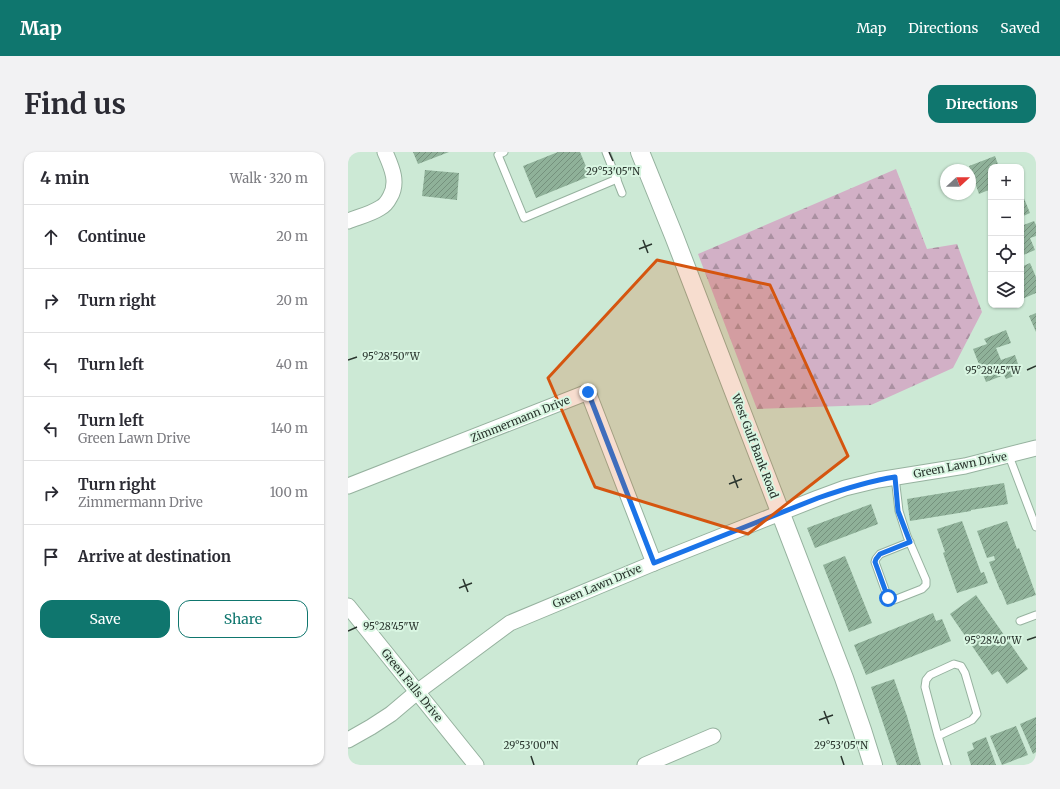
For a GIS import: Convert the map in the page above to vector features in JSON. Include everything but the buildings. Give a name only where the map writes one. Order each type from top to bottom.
[{"type":"street","points":[[348,221],[381,208],[393,193],[394,181],[392,170],[385,152]]},
{"type":"street","name":"West Gulf Bank Road","points":[[640,152],[674,236],[844,678],[862,730],[872,765]]},
{"type":"street","name":"Zimmermann Drive","points":[[348,486],[588,392],[654,563]]},
{"type":"street","name":"Green Lawn Drive","points":[[348,740],[391,714],[417,692],[510,623],[654,563],[845,488],[878,480],[965,466],[1036,448]]},
{"type":"street","name":"Green Falls Drive","points":[[348,606],[476,765]]},
{"type":"street","points":[[645,765],[713,736]]},
{"type":"lane","points":[[504,152],[498,155],[524,218],[617,179]]},
{"type":"lane","points":[[606,152],[622,193]]},
{"type":"lane","points":[[1009,456],[1036,527]]},
{"type":"lane","points":[[895,477],[898,511],[926,580],[926,585],[922,589],[894,600],[888,598],[875,562],[880,554],[910,542]]},
{"type":"lane","points":[[1020,621],[1036,615]]},
{"type":"lane","points":[[938,736],[972,720],[977,714],[965,673],[961,666],[954,664],[930,675],[926,680],[925,687],[938,736],[948,765]]},
{"type":"highlighted area","points":[[657,260],[770,285],[848,456],[748,534],[595,487],[548,378]]},
{"type":"green space","points":[[896,169],[927,249],[957,244],[982,312],[953,368],[871,405],[757,409],[698,254]]},
{"type":"route","points":[[588,392],[654,563],[845,488],[895,477],[898,511],[910,542],[880,554],[876,559],[875,562],[888,598]]}]
